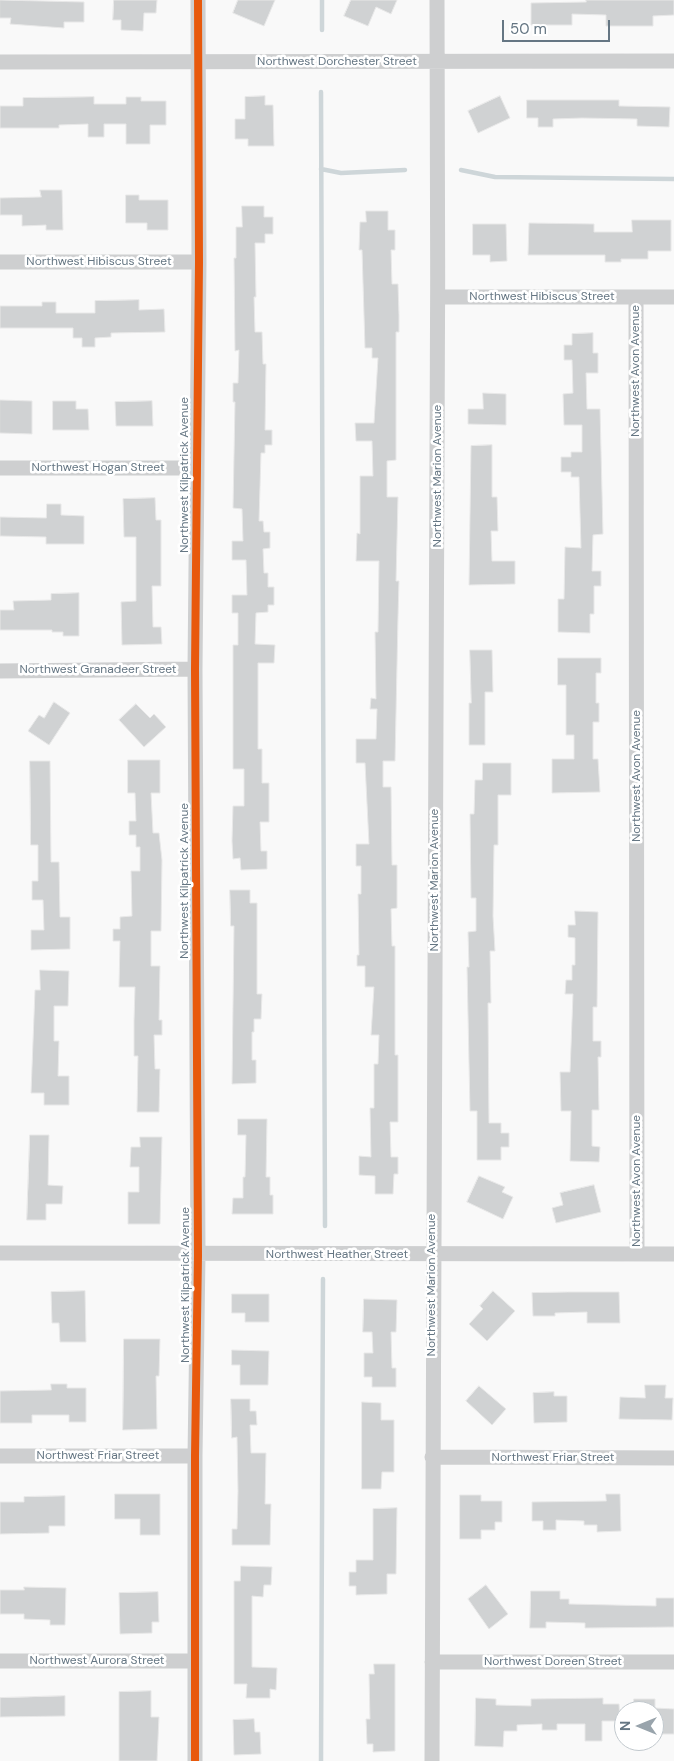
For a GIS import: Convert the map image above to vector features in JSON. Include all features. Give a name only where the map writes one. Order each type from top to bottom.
[{"type":"street","name":"Northwest Kilpatrick Avenue","points":[[196,1761],[195,1456],[198,1255],[195,669],[199,262],[198,0]]},
{"type":"street","name":"Northwest Marion Avenue","points":[[432,1761],[432,1255],[439,297],[437,0]]},
{"type":"street","name":"Northwest Dorchester Street","points":[[0,62],[674,61]]},
{"type":"street","name":"Northwest Hibiscus Street","points":[[0,262],[199,262]]},
{"type":"street","name":"Northwest Hibiscus Street","points":[[439,297],[674,298]]},
{"type":"street","name":"Northwest Avon Avenue","points":[[636,298],[637,1254]]},
{"type":"street","name":"Northwest Hogan Street","points":[[0,468],[196,468]]},
{"type":"street","name":"Northwest Granadeer Street","points":[[0,671],[195,669]]},
{"type":"street","name":"Northwest Heather Street","points":[[0,1253],[198,1255],[674,1254]]},
{"type":"street","name":"Northwest Friar Street","points":[[0,1456],[195,1456]]},
{"type":"street","name":"Northwest Friar Street","points":[[432,1457],[674,1458]]},
{"type":"street","name":"Northwest Aurora Street","points":[[0,1661],[195,1661]]},
{"type":"street","name":"Northwest Doreen Street","points":[[432,1662],[674,1662]]},
{"type":"building","points":[[0,0],[84,2],[84,22],[64,22],[64,28],[10,24],[11,18],[0,18]]},
{"type":"building","points":[[114,0],[157,0],[156,13],[144,13],[143,31],[121,30],[121,20],[113,20]]},
{"type":"building","points":[[238,0],[275,0],[264,26],[233,13]]},
{"type":"building","points":[[351,0],[397,0],[391,14],[376,7],[368,26],[344,16]]},
{"type":"building","points":[[586,0],[674,0],[674,15],[653,16],[653,26],[606,26],[606,15],[572,14],[572,25],[531,25],[531,3],[586,2]]},
{"type":"building","points":[[265,96],[265,105],[273,105],[274,146],[248,146],[248,139],[235,139],[235,119],[245,119],[245,97]]},
{"type":"building","points":[[500,96],[510,118],[478,133],[468,111]]},
{"type":"building","points":[[94,97],[94,104],[126,104],[126,97],[141,97],[141,101],[166,101],[166,125],[150,125],[150,144],[126,144],[126,124],[104,124],[104,137],[88,137],[88,124],[59,125],[59,128],[0,128],[0,106],[23,106],[23,98]]},
{"type":"building","points":[[527,100],[619,100],[619,106],[670,107],[669,127],[637,126],[637,119],[582,118],[553,119],[553,127],[538,127],[538,118],[527,118]]},
{"type":"building","points":[[40,190],[62,190],[63,230],[46,230],[46,225],[22,226],[22,215],[0,215],[0,198],[41,197]]},
{"type":"building","points":[[126,195],[139,195],[139,200],[168,200],[168,230],[147,230],[147,223],[126,223]]},
{"type":"building","points":[[242,206],[264,206],[264,217],[273,217],[273,234],[265,234],[265,243],[255,243],[256,297],[254,297],[255,332],[262,332],[263,364],[266,364],[265,430],[272,430],[272,445],[265,445],[265,453],[261,453],[259,521],[263,521],[264,532],[270,532],[270,548],[263,549],[264,573],[268,573],[268,587],[274,587],[274,605],[268,605],[268,612],[256,613],[255,644],[275,645],[274,663],[258,663],[258,749],[262,749],[262,783],[269,783],[269,822],[260,822],[261,851],[267,851],[267,869],[241,870],[240,858],[233,859],[232,841],[233,806],[244,806],[244,769],[233,769],[233,645],[238,645],[238,613],[232,613],[232,595],[247,595],[246,560],[232,560],[232,541],[243,541],[242,509],[233,508],[235,402],[233,402],[233,383],[238,383],[239,350],[235,351],[234,258],[236,258],[236,227],[242,227]]},
{"type":"building","points":[[366,211],[388,211],[388,230],[395,230],[395,250],[391,250],[392,284],[398,284],[399,315],[399,332],[396,332],[396,460],[387,461],[387,497],[398,497],[396,581],[399,581],[395,761],[383,761],[383,787],[391,787],[392,865],[397,865],[397,908],[391,909],[392,946],[395,946],[395,1055],[398,1055],[398,1122],[390,1122],[391,1157],[398,1157],[398,1174],[394,1174],[393,1194],[375,1194],[375,1176],[359,1175],[359,1156],[371,1157],[370,1108],[374,1108],[374,1064],[378,1064],[379,1035],[371,1035],[374,987],[365,987],[365,966],[357,966],[357,955],[359,955],[358,894],[361,894],[361,866],[356,866],[356,844],[369,844],[365,763],[356,763],[356,739],[376,739],[377,709],[370,709],[371,698],[376,699],[375,632],[378,632],[379,561],[356,561],[357,533],[360,534],[360,476],[373,476],[372,441],[356,441],[355,423],[374,423],[378,358],[372,358],[372,348],[365,348],[362,250],[359,250],[360,222],[366,222]]},
{"type":"building","points":[[632,220],[671,220],[671,251],[648,251],[648,259],[621,259],[621,262],[605,262],[605,255],[528,255],[529,223],[594,224],[594,232],[632,232]]},
{"type":"building","points":[[473,224],[506,224],[507,261],[490,262],[490,255],[473,255]]},
{"type":"building","points":[[139,300],[139,310],[164,309],[165,332],[111,333],[111,337],[95,338],[95,347],[82,347],[82,338],[73,338],[73,328],[0,328],[0,306],[42,306],[42,302],[56,302],[56,313],[95,313],[95,301]]},
{"type":"building","points":[[593,333],[593,353],[598,353],[598,373],[586,373],[587,409],[600,409],[603,534],[593,535],[592,571],[601,571],[601,586],[594,586],[594,614],[590,614],[590,633],[558,632],[558,599],[564,599],[565,547],[581,548],[579,477],[571,477],[571,472],[561,472],[561,457],[571,457],[571,452],[582,452],[582,425],[564,425],[563,394],[573,393],[572,360],[564,360],[564,345],[572,345],[572,334]]},
{"type":"building","points":[[483,393],[506,394],[506,425],[468,424],[468,409],[483,409]]},
{"type":"building","points":[[0,400],[32,401],[32,434],[0,433]]},
{"type":"building","points":[[53,401],[76,401],[76,409],[88,409],[89,430],[53,430]]},
{"type":"building","points":[[152,401],[153,426],[116,426],[115,402]]},
{"type":"building","points":[[492,445],[492,497],[497,497],[498,531],[491,531],[492,561],[515,561],[515,584],[469,585],[471,446]]},
{"type":"building","points":[[155,498],[156,520],[161,520],[161,586],[152,586],[153,627],[161,627],[162,644],[122,645],[121,602],[136,601],[136,537],[124,537],[123,499]]},
{"type":"building","points":[[47,504],[61,504],[61,515],[84,516],[84,544],[46,544],[46,537],[0,536],[0,517],[46,518]]},
{"type":"building","points":[[79,593],[79,636],[63,636],[63,632],[52,632],[52,630],[0,630],[0,610],[14,610],[13,601],[51,600],[51,594]]},
{"type":"building","points":[[470,650],[492,650],[493,692],[485,692],[485,745],[469,745],[469,703],[471,703]]},
{"type":"building","points":[[558,658],[601,658],[601,673],[596,673],[596,703],[599,703],[599,722],[593,722],[593,759],[598,759],[600,792],[552,793],[552,759],[574,759],[574,735],[566,735],[566,685],[558,685]]},
{"type":"building","points":[[54,702],[70,713],[49,745],[28,731],[39,715],[44,718]]},
{"type":"building","points":[[136,704],[150,718],[154,714],[166,727],[144,747],[119,720]]},
{"type":"building","points":[[128,760],[160,760],[160,793],[151,793],[153,833],[159,833],[162,860],[161,931],[151,931],[151,966],[160,966],[159,1020],[162,1020],[162,1035],[154,1035],[155,1069],[160,1069],[159,1112],[137,1112],[138,1056],[134,1056],[135,987],[119,987],[120,941],[113,941],[113,929],[120,929],[120,917],[132,916],[131,871],[140,871],[140,847],[136,847],[136,835],[129,835],[129,821],[136,821],[135,793],[128,793]]},
{"type":"building","points":[[30,761],[50,761],[51,862],[59,862],[60,917],[70,917],[70,949],[31,950],[31,930],[44,930],[43,900],[32,900],[32,881],[38,881],[38,845],[31,845]]},
{"type":"building","points":[[483,763],[511,763],[511,795],[498,795],[498,845],[494,845],[493,916],[495,951],[490,951],[491,1003],[488,1003],[489,1123],[501,1123],[501,1133],[509,1133],[509,1147],[501,1147],[501,1160],[477,1160],[477,1111],[470,1111],[467,967],[469,967],[468,932],[476,931],[476,898],[471,898],[470,814],[474,814],[475,780],[482,780]]},
{"type":"building","points":[[230,890],[250,890],[250,903],[257,903],[257,994],[262,994],[261,1019],[254,1019],[254,1032],[252,1032],[252,1060],[256,1060],[256,1083],[232,1084],[234,926],[231,926]]},
{"type":"building","points":[[575,911],[598,912],[597,1007],[593,1007],[593,1041],[601,1041],[601,1057],[598,1057],[599,1110],[592,1110],[592,1146],[600,1147],[599,1162],[570,1161],[571,1111],[561,1111],[560,1072],[570,1072],[573,994],[565,994],[566,980],[572,980],[572,965],[575,965],[575,938],[568,937],[568,925],[575,925]]},
{"type":"building","points":[[40,970],[69,971],[68,1006],[54,1006],[54,1041],[59,1041],[58,1076],[69,1076],[69,1105],[44,1105],[44,1093],[31,1093],[35,990],[40,990]]},
{"type":"building","points":[[238,1119],[267,1119],[266,1177],[270,1177],[270,1195],[273,1195],[273,1214],[232,1214],[233,1198],[243,1198],[243,1177],[245,1177],[246,1135],[238,1135]]},
{"type":"building","points":[[30,1135],[49,1135],[48,1185],[63,1186],[62,1204],[46,1204],[46,1220],[27,1220]]},
{"type":"building","points":[[140,1137],[162,1137],[160,1224],[128,1224],[128,1192],[139,1192],[139,1167],[130,1167],[131,1147],[140,1147]]},
{"type":"building","points":[[479,1176],[505,1187],[502,1192],[513,1197],[503,1219],[467,1202]]},
{"type":"building","points":[[594,1185],[601,1212],[556,1223],[552,1208],[563,1205],[560,1193]]},
{"type":"building","points":[[85,1291],[86,1342],[60,1342],[59,1323],[52,1323],[51,1292]]},
{"type":"building","points":[[493,1291],[515,1311],[487,1341],[469,1324],[483,1309],[480,1306]]},
{"type":"building","points":[[619,1292],[620,1323],[587,1323],[587,1312],[555,1313],[555,1316],[533,1316],[532,1293]]},
{"type":"building","points":[[232,1294],[269,1294],[269,1322],[245,1322],[245,1313],[232,1313]]},
{"type":"building","points":[[364,1299],[397,1300],[396,1332],[391,1332],[392,1368],[396,1368],[396,1387],[372,1387],[372,1377],[364,1377],[364,1353],[373,1353],[372,1332],[363,1332]]},
{"type":"building","points":[[124,1339],[160,1339],[159,1376],[156,1376],[157,1429],[123,1430]]},
{"type":"building","points":[[232,1350],[269,1351],[268,1385],[240,1385],[240,1365],[232,1365]]},
{"type":"building","points":[[51,1384],[67,1384],[67,1388],[86,1388],[86,1422],[69,1422],[69,1415],[32,1415],[32,1423],[0,1423],[0,1391],[51,1390]]},
{"type":"building","points":[[645,1385],[666,1385],[665,1398],[673,1398],[672,1420],[619,1419],[620,1397],[645,1398]]},
{"type":"building","points":[[479,1386],[506,1409],[492,1425],[466,1401]]},
{"type":"building","points":[[554,1392],[554,1396],[567,1396],[567,1422],[534,1423],[533,1393]]},
{"type":"building","points":[[231,1399],[250,1399],[250,1411],[256,1411],[257,1425],[250,1425],[251,1453],[266,1453],[265,1504],[271,1504],[270,1545],[232,1545],[232,1529],[237,1529],[238,1491],[237,1437],[232,1438]]},
{"type":"building","points":[[362,1402],[381,1403],[381,1420],[394,1420],[394,1472],[382,1472],[381,1489],[362,1489]]},
{"type":"building","points":[[115,1494],[160,1494],[160,1535],[140,1535],[140,1519],[115,1519]]},
{"type":"building","points":[[606,1494],[620,1494],[621,1531],[597,1532],[597,1525],[584,1525],[584,1521],[556,1520],[556,1530],[543,1530],[543,1521],[532,1521],[532,1502],[606,1501]]},
{"type":"building","points":[[460,1495],[481,1495],[481,1501],[502,1501],[502,1522],[495,1522],[495,1530],[481,1530],[481,1539],[460,1539]]},
{"type":"building","points":[[65,1496],[65,1526],[49,1526],[49,1533],[0,1534],[0,1502],[24,1502],[24,1497]]},
{"type":"building","points":[[397,1508],[396,1574],[387,1574],[387,1594],[356,1595],[356,1586],[349,1586],[349,1572],[356,1572],[356,1560],[373,1560],[373,1509]]},
{"type":"building","points":[[241,1566],[272,1567],[271,1585],[264,1585],[263,1597],[252,1596],[252,1667],[277,1668],[276,1690],[270,1689],[270,1698],[246,1698],[247,1684],[234,1684],[234,1581],[240,1581]]},
{"type":"building","points":[[486,1585],[508,1614],[489,1629],[468,1599]]},
{"type":"building","points":[[24,1587],[66,1588],[65,1625],[50,1625],[50,1620],[24,1619],[24,1614],[0,1614],[0,1590],[24,1590]]},
{"type":"building","points":[[531,1591],[560,1591],[560,1599],[569,1599],[569,1604],[656,1606],[656,1598],[674,1598],[674,1627],[585,1628],[585,1623],[546,1622],[546,1628],[530,1628]]},
{"type":"building","points":[[158,1592],[159,1622],[152,1622],[152,1633],[120,1634],[119,1593]]},
{"type":"building","points":[[374,1664],[395,1664],[395,1751],[373,1752],[373,1744],[367,1744],[366,1719],[370,1719],[369,1674],[374,1674]]},
{"type":"building","points":[[151,1691],[151,1717],[159,1717],[157,1761],[119,1761],[119,1692]]},
{"type":"building","points":[[65,1696],[65,1716],[0,1717],[0,1698]]},
{"type":"building","points":[[476,1698],[496,1699],[496,1705],[531,1706],[531,1699],[603,1698],[603,1704],[614,1704],[614,1721],[602,1721],[602,1741],[585,1741],[585,1724],[557,1724],[557,1730],[542,1730],[542,1724],[517,1725],[517,1731],[504,1731],[503,1747],[475,1746]]},
{"type":"building","points":[[634,1699],[655,1699],[655,1701],[634,1701]]},
{"type":"building","points":[[664,1708],[674,1709],[674,1734],[664,1734]]},
{"type":"building","points":[[254,1719],[255,1732],[260,1732],[261,1754],[234,1755],[233,1720]]},
{"type":"waterway","points":[[322,0],[322,30]]},
{"type":"waterway","points":[[321,92],[325,1226]]},
{"type":"waterway","points":[[321,169],[341,173],[405,170]]},
{"type":"waterway","points":[[461,170],[495,177],[674,179]]},
{"type":"waterway","points":[[321,1761],[323,1279]]},
{"type":"cycle path","points":[[195,1761],[195,1456],[198,1255],[195,669],[199,262],[198,0]]}]
